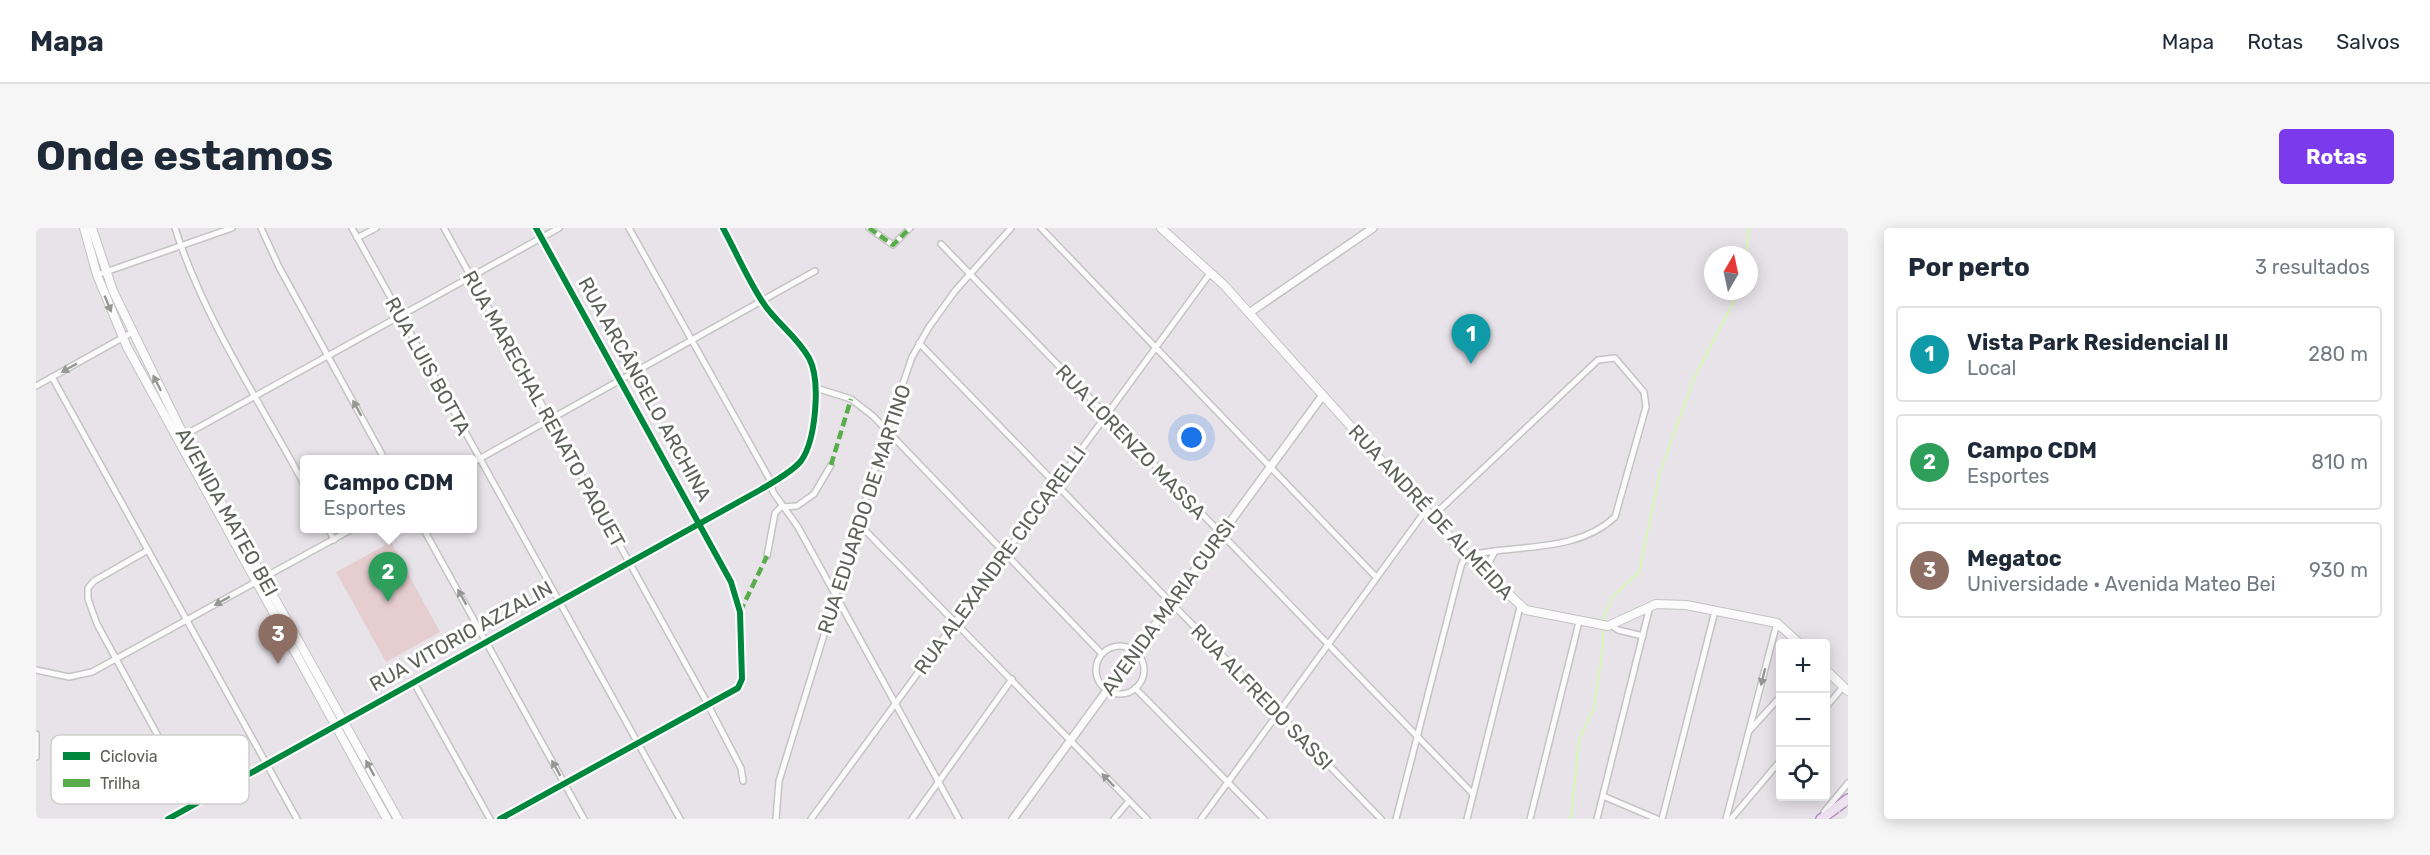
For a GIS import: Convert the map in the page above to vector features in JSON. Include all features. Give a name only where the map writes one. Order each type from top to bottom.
[{"type":"highway","points":[[1820,819],[1848,799]]},
{"type":"main road","name":"AVENIDA MATEO BEI","points":[[84,228],[122,337],[181,437],[339,723],[387,819]]},
{"type":"main road","name":"AVENIDA MATEO BEI","points":[[92,228],[101,274],[181,437]]},
{"type":"main road","name":"RUA ANDRÉ DE ALMEIDA","points":[[1161,228],[1211,272],[1466,555],[1520,607],[1532,613],[1610,626]]},
{"type":"main road","points":[[1610,626],[1650,606],[1667,603],[1777,623],[1795,639]]},
{"type":"main road","points":[[1830,674],[1845,689]]},
{"type":"main road","name":"AVENIDA MATEO BEI","points":[[339,723],[398,819]]},
{"type":"street","points":[[175,228],[180,246],[210,313],[300,477]]},
{"type":"street","points":[[101,274],[232,228]]},
{"type":"street","points":[[261,228],[279,267],[383,455]]},
{"type":"street","name":"RUA LUIS BOTTA","points":[[352,228],[398,316],[680,819]]},
{"type":"street","points":[[357,238],[376,228]]},
{"type":"street","name":"RUA MARECHAL RENATO PAQUET","points":[[444,228],[707,705],[741,768],[743,781]]},
{"type":"street","name":"RUA ARCÂNGELO ARCHINA","points":[[536,228],[701,522],[738,600],[742,636],[741,682],[738,688],[707,705]]},
{"type":"street","points":[[181,437],[560,228]]},
{"type":"street","points":[[629,228],[773,492],[798,527],[959,819]]},
{"type":"street","name":"RUA VITORIO AZZALIN","points":[[249,773],[770,484],[792,469],[805,454],[812,432],[816,388],[808,357],[762,303],[723,228]]},
{"type":"street","points":[[869,228],[893,245],[910,228]]},
{"type":"street","name":"RUA EDUARDO DE MARTINO","points":[[776,819],[779,782],[835,595],[887,430],[919,343],[969,274],[1011,228]]},
{"type":"street","points":[[1041,228],[1376,577]]},
{"type":"street","points":[[1249,313],[1373,228]]},
{"type":"street","name":"RUA LORENZO MASSA","points":[[941,244],[1473,794]]},
{"type":"street","points":[[477,460],[762,303],[815,271]]},
{"type":"street","name":"RUA ALEXANDRE CICCARELLI","points":[[811,819],[1211,272]]},
{"type":"street","points":[[36,386],[131,333]]},
{"type":"street","name":"RUA ALFREDO SASSI","points":[[919,343],[1380,819]]},
{"type":"street","points":[[1396,819],[1461,566],[1466,555],[1580,539],[1603,528],[1615,517],[1646,407],[1644,392],[1615,358],[1598,360],[1432,517]]},
{"type":"street","points":[[52,377],[297,819]]},
{"type":"street","points":[[816,388],[851,399],[887,430],[1102,654]]},
{"type":"street","name":"AVENIDA MARIA CURSI","points":[[1013,819],[1323,395]]},
{"type":"street","points":[[767,556],[774,516],[784,506],[797,506],[814,494],[831,465]]},
{"type":"street","points":[[1201,819],[1426,510]]},
{"type":"street","points":[[858,523],[1147,819]]},
{"type":"street","points":[[330,533],[334,540]]},
{"type":"street","points":[[36,670],[69,677],[92,672],[346,533]]},
{"type":"street","points":[[426,533],[584,819]]},
{"type":"street","points":[[148,550],[94,580],[88,588],[88,599],[96,624],[158,735]]},
{"type":"street","points":[[1484,572],[1495,551]]},
{"type":"street","points":[[1597,819],[1650,606]]},
{"type":"street","points":[[1467,819],[1520,607]]},
{"type":"street","points":[[1662,819],[1715,611]]},
{"type":"street","points":[[1530,819],[1580,622]]},
{"type":"street","points":[[1728,819],[1777,623]]},
{"type":"street","points":[[1610,626],[1642,636]]},
{"type":"street","points":[[1114,647],[1134,651],[1139,656],[1144,669],[1136,688],[1121,694],[1106,690],[1097,677],[1098,661],[1102,654],[1114,647]]},
{"type":"street","points":[[912,819],[1012,679]]},
{"type":"street","points":[[413,681],[490,819]]},
{"type":"street","points":[[1136,688],[1264,819]]},
{"type":"street","points":[[1830,703],[1845,689]]},
{"type":"street","points":[[1749,732],[1776,702]]},
{"type":"street","points":[[500,819],[707,705]]},
{"type":"street","points":[[1756,705],[1762,710],[1769,710]]},
{"type":"street","points":[[36,734],[36,757]]},
{"type":"street","points":[[1728,819],[1776,765]]},
{"type":"street","points":[[1820,819],[1848,783]]},
{"type":"street","points":[[1603,796],[1657,819]]},
{"type":"street","points":[[1114,819],[1129,801]]},
{"type":"street","name":"RUA VITORIO AZZALIN","points":[[168,819],[195,804]]},
{"type":"shaded area","points":[[391,542],[440,632],[386,662],[336,572]]},
{"type":"waterway","points":[[1747,246],[1749,228]]},
{"type":"waterway","points":[[1571,819],[1579,739],[1594,708],[1603,647],[1603,620],[1612,597],[1639,572],[1660,472],[1694,378],[1734,300]]},
{"type":"railway","points":[[1832,819],[1848,805]]},
{"type":"marked path","points":[[869,228],[893,245],[910,228]]},
{"type":"marked path","points":[[831,465],[851,399]]},
{"type":"marked path","points":[[740,612],[767,556]]},
{"type":"cycle path","points":[[500,819],[738,688],[742,679],[740,612],[731,582],[536,228]]},
{"type":"cycle path","points":[[249,774],[760,490],[801,461],[810,439],[815,410],[813,368],[804,350],[762,301],[723,228]]},
{"type":"cycle path","points":[[168,819],[195,804]]},
{"type":"place","name":"Vista Park Residencial II","points":[[1471,364]]},
{"type":"place","name":"Campo CDM","points":[[388,602]]},
{"type":"place","name":"Megatoc","points":[[278,664]]}]
